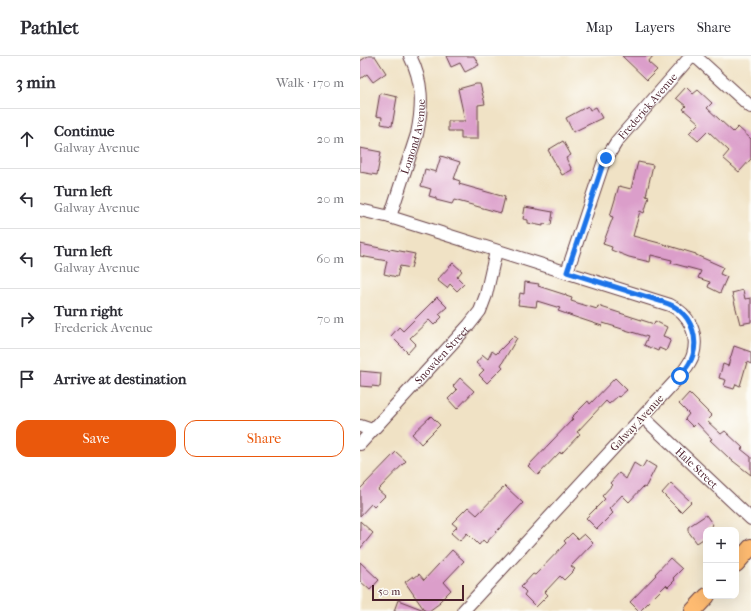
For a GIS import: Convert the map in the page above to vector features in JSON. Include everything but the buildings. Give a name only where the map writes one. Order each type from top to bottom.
[{"type":"main road","points":[[737,563],[751,547]]},
{"type":"main road","points":[[693,611],[704,599]]},
{"type":"street","name":"Lomond Avenue","points":[[390,217],[418,134],[421,115],[421,89],[419,78],[410,56]]},
{"type":"street","name":"Frederick Avenue","points":[[567,272],[606,158],[617,141],[691,56]]},
{"type":"street","points":[[695,56],[751,107]]},
{"type":"street","name":"Galway Avenue","points":[[360,210],[390,217],[670,305],[680,310],[687,318],[694,333],[693,356],[680,376],[463,611]]},
{"type":"street","name":"Snowden Street","points":[[360,444],[469,325],[480,311],[486,295],[496,251]]},
{"type":"street","name":"Hale Street","points":[[642,418],[751,519]]},
{"type":"street","points":[[360,426],[372,430]]},
{"type":"route","points":[[606,158],[567,272],[660,301],[680,310],[687,318],[694,333],[694,350],[690,362],[680,376]]}]
